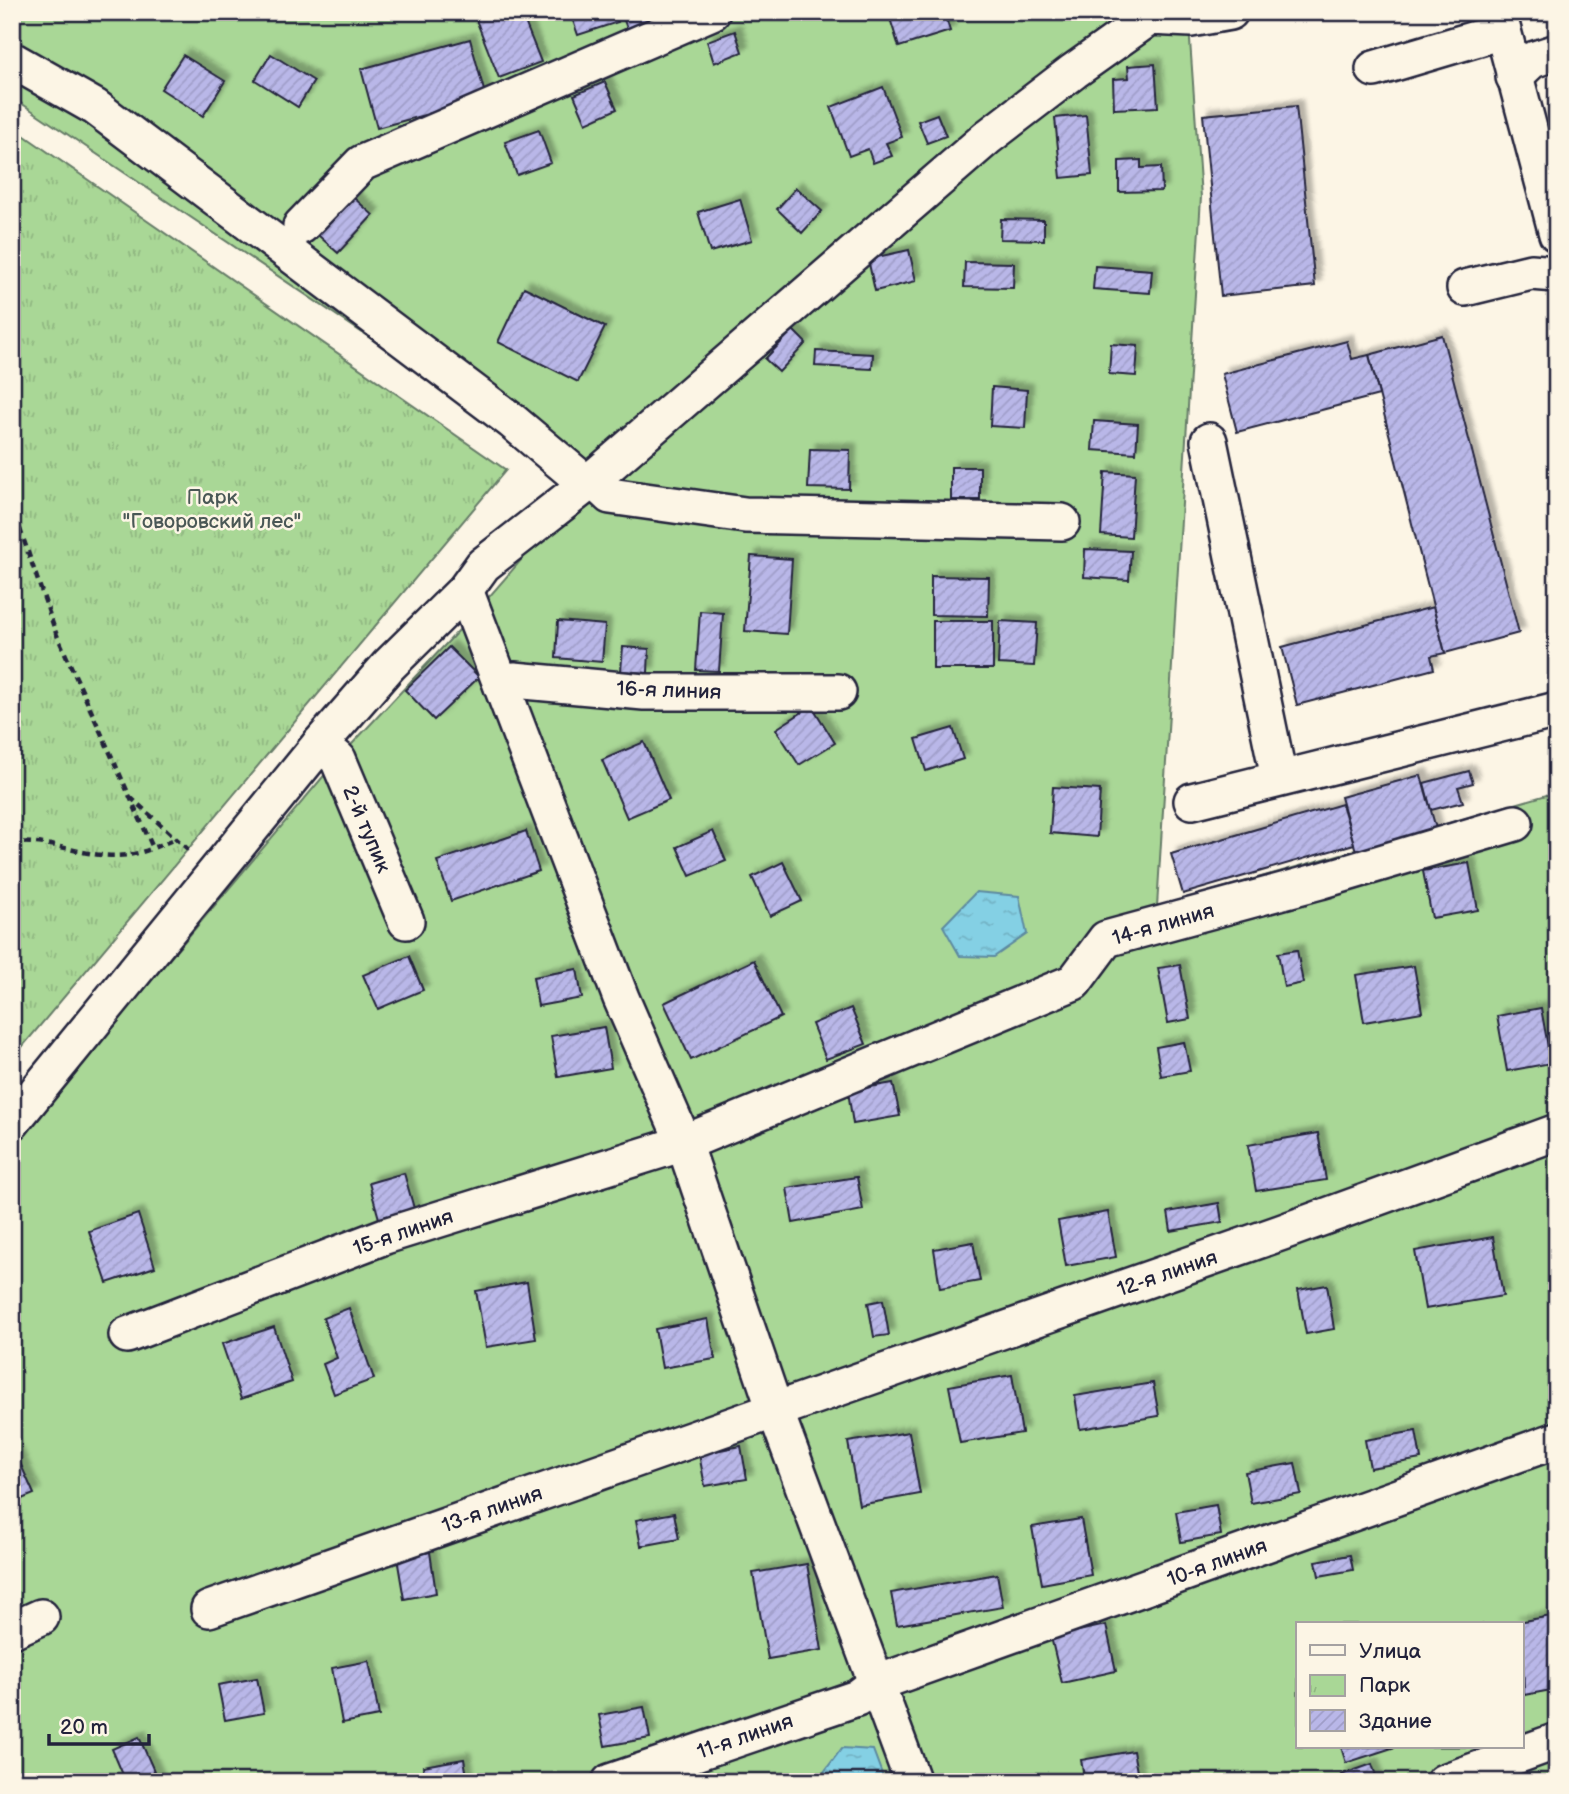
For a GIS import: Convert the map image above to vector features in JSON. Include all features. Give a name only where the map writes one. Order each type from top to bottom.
[{"type":"street","points":[[302,226],[362,163],[712,12]]},
{"type":"street","points":[[12,1122],[320,744],[389,665],[465,590],[483,565],[590,481],[988,136],[1150,17],[1230,12]]},
{"type":"street","points":[[1374,69],[1500,22],[1557,234]]},
{"type":"street","points":[[1514,77],[1532,60],[1557,52]]},
{"type":"street","points":[[12,60],[95,107],[610,496],[745,514],[1062,522]]},
{"type":"street","points":[[1465,288],[1531,272],[1557,274]]},
{"type":"street","points":[[1209,441],[1279,778]]},
{"type":"street","points":[[465,590],[621,998],[684,1143],[775,1410],[913,1782]]},
{"type":"street","name":"16-я линия","points":[[502,686],[514,680],[644,692],[838,692]]},
{"type":"street","points":[[1192,801],[1557,710]]},
{"type":"street","name":"2-й тупик","points":[[320,744],[338,759],[406,921]]},
{"type":"street","name":"14-я линия","points":[[684,1143],[1074,982],[1106,939],[1320,881],[1515,823]]},
{"type":"street","name":"12-я линия","points":[[775,1410],[1557,1132]]},
{"type":"street","name":"15-я линия","points":[[127,1335],[385,1236],[684,1143]]},
{"type":"street","name":"13-я линия","points":[[209,1609],[775,1410]]},
{"type":"street","name":"10-я линия","points":[[877,1683],[1557,1440]]},
{"type":"street","name":"11-я линия","points":[[610,1782],[857,1698],[877,1683]]},
{"type":"street","points":[[1444,1782],[1557,1741]]},
{"type":"path","points":[[12,506],[57,633],[153,848]]},
{"type":"path","points":[[127,794],[175,839],[216,871]]},
{"type":"path","points":[[12,843],[72,849],[113,859],[175,839]]},
{"type":"green space","points":[[12,12],[1188,12],[1201,197],[1157,907],[1557,792],[1557,1782],[12,1782],[12,1146],[338,759],[475,613],[587,484],[12,97]]},
{"type":"green space","name":"Парк \"Говоровский лес\"","points":[[12,127],[506,470],[12,1059]]},
{"type":"water","points":[[976,892],[1019,896],[1027,934],[994,957],[960,956],[943,926]]},
{"type":"water","points":[[842,1748],[873,1750],[885,1782],[827,1782],[824,1772]]},
{"type":"building","points":[[473,12],[521,12],[541,62],[499,78]]},
{"type":"building","points":[[570,12],[614,12],[618,22],[578,35]]},
{"type":"building","points":[[621,12],[661,12],[664,18],[628,31]]},
{"type":"building","points":[[888,12],[944,12],[950,31],[899,47]]},
{"type":"building","points":[[735,31],[742,52],[714,63],[707,41]]},
{"type":"building","points":[[470,39],[486,98],[377,128],[361,69]]},
{"type":"building","points":[[271,54],[314,81],[298,107],[255,80]]},
{"type":"building","points":[[183,55],[225,81],[203,116],[161,89]]},
{"type":"building","points":[[1155,64],[1158,107],[1114,109],[1113,79],[1129,78],[1128,66]]},
{"type":"building","points":[[605,82],[617,109],[586,123],[574,95]]},
{"type":"building","points":[[883,87],[902,137],[886,143],[892,156],[873,163],[868,149],[849,156],[831,107]]},
{"type":"building","points":[[1296,106],[1315,286],[1221,296],[1203,115]]},
{"type":"building","points":[[937,114],[946,136],[927,143],[918,121]]},
{"type":"building","points":[[1086,115],[1092,175],[1061,178],[1055,118]]},
{"type":"building","points":[[539,130],[551,163],[517,175],[505,142]]},
{"type":"building","points":[[1141,160],[1141,168],[1161,167],[1162,191],[1119,192],[1119,161]]},
{"type":"building","points":[[796,188],[822,211],[802,233],[777,209]]},
{"type":"building","points":[[344,189],[373,215],[338,253],[309,227]]},
{"type":"building","points":[[740,199],[752,240],[710,252],[698,212]]},
{"type":"building","points":[[1001,219],[1044,220],[1044,240],[1000,239]]},
{"type":"building","points":[[909,250],[916,281],[875,291],[868,259]]},
{"type":"building","points":[[965,262],[1014,263],[1013,288],[964,287]]},
{"type":"building","points":[[1095,266],[1152,270],[1150,293],[1093,289]]},
{"type":"building","points":[[524,287],[605,327],[578,382],[498,342]]},
{"type":"building","points":[[793,330],[806,343],[779,372],[765,359]]},
{"type":"building","points":[[1442,335],[1519,633],[1445,653],[1369,355]]},
{"type":"building","points":[[1347,341],[1352,359],[1369,355],[1379,395],[1237,432],[1222,374]]},
{"type":"building","points":[[1111,344],[1138,346],[1136,376],[1109,374]]},
{"type":"building","points":[[816,351],[873,354],[872,369],[815,366]]},
{"type":"building","points":[[992,387],[1027,390],[1025,428],[990,426]]},
{"type":"building","points":[[1094,421],[1138,424],[1136,453],[1092,450]]},
{"type":"building","points":[[810,449],[850,450],[849,489],[808,488]]},
{"type":"building","points":[[951,467],[980,467],[980,500],[951,500]]},
{"type":"building","points":[[1105,472],[1135,474],[1131,537],[1101,535]]},
{"type":"building","points":[[1085,549],[1131,551],[1129,580],[1084,577]]},
{"type":"building","points":[[751,556],[792,559],[787,634],[745,631]]},
{"type":"building","points":[[931,576],[989,577],[988,616],[931,615]]},
{"type":"building","points":[[1433,607],[1445,653],[1431,656],[1434,669],[1297,705],[1282,647]]},
{"type":"building","points":[[700,611],[723,613],[719,671],[696,670]]},
{"type":"building","points":[[558,621],[605,625],[602,662],[556,658]]},
{"type":"building","points":[[933,621],[993,621],[993,669],[933,669]]},
{"type":"building","points":[[1000,621],[1037,623],[1034,666],[998,664]]},
{"type":"building","points":[[449,647],[479,677],[434,720],[405,690]]},
{"type":"building","points":[[623,647],[649,649],[648,673],[621,671]]},
{"type":"building","points":[[812,706],[835,743],[799,765],[776,729]]},
{"type":"building","points":[[953,728],[963,759],[926,771],[916,739]]},
{"type":"building","points":[[644,742],[669,800],[627,818],[602,760]]},
{"type":"building","points":[[1469,771],[1473,783],[1458,787],[1463,802],[1431,810],[1424,783]]},
{"type":"building","points":[[1421,775],[1437,832],[1357,855],[1341,797]]},
{"type":"building","points":[[1053,787],[1100,790],[1097,837],[1050,833]]},
{"type":"building","points":[[1342,804],[1354,844],[1183,894],[1171,854]]},
{"type":"building","points":[[526,831],[539,871],[451,901],[437,861]]},
{"type":"building","points":[[713,831],[726,861],[690,876],[677,847]]},
{"type":"building","points":[[783,862],[802,901],[770,916],[752,877]]},
{"type":"building","points":[[1469,863],[1478,910],[1432,918],[1423,871]]},
{"type":"building","points":[[1297,950],[1303,983],[1284,987],[1278,953]]},
{"type":"building","points":[[409,956],[423,990],[378,1009],[363,975]]},
{"type":"building","points":[[754,960],[781,1017],[691,1060],[664,1003]]},
{"type":"building","points":[[1180,965],[1190,1019],[1168,1023],[1158,968]]},
{"type":"building","points":[[1414,966],[1422,1012],[1364,1022],[1356,975]]},
{"type":"building","points":[[577,969],[582,998],[538,1006],[533,977]]},
{"type":"building","points":[[851,1008],[866,1044],[826,1059],[812,1024]]},
{"type":"building","points":[[1541,1008],[1551,1063],[1507,1071],[1497,1016]]},
{"type":"building","points":[[604,1027],[611,1068],[558,1077],[551,1036]]},
{"type":"building","points":[[1184,1042],[1190,1071],[1161,1076],[1156,1047]]},
{"type":"building","points":[[893,1083],[900,1116],[853,1124],[848,1091]]},
{"type":"building","points":[[1318,1133],[1326,1180],[1256,1191],[1248,1145]]},
{"type":"building","points":[[404,1173],[415,1212],[380,1222],[369,1183]]},
{"type":"building","points":[[857,1177],[863,1210],[793,1223],[787,1188]]},
{"type":"building","points":[[1219,1203],[1222,1222],[1171,1231],[1168,1212]]},
{"type":"building","points":[[1108,1212],[1116,1257],[1066,1266],[1058,1221]]},
{"type":"building","points":[[138,1214],[155,1267],[107,1283],[89,1231]]},
{"type":"building","points":[[1493,1237],[1503,1296],[1425,1309],[1415,1251]]},
{"type":"building","points":[[973,1242],[980,1281],[940,1288],[934,1249]]},
{"type":"building","points":[[527,1282],[536,1339],[486,1347],[476,1291]]},
{"type":"building","points":[[1327,1285],[1334,1329],[1306,1334],[1298,1290]]},
{"type":"building","points":[[883,1300],[889,1335],[874,1337],[868,1303]]},
{"type":"building","points":[[349,1308],[374,1379],[334,1394],[323,1364],[337,1358],[323,1318]]},
{"type":"building","points":[[708,1319],[715,1359],[662,1368],[655,1329]]},
{"type":"building","points":[[274,1327],[292,1382],[241,1399],[222,1344]]},
{"type":"building","points":[[1012,1375],[1022,1433],[960,1443],[949,1386]]},
{"type":"building","points":[[1153,1383],[1159,1416],[1080,1429],[1075,1396]]},
{"type":"building","points":[[1416,1431],[1421,1459],[1370,1468],[1365,1440]]},
{"type":"building","points":[[909,1432],[920,1494],[859,1505],[848,1442]]},
{"type":"building","points":[[12,1445],[34,1494],[12,1503]]},
{"type":"building","points":[[741,1446],[747,1479],[705,1486],[699,1454]]},
{"type":"building","points":[[1295,1463],[1301,1494],[1251,1503],[1245,1472]]},
{"type":"building","points":[[1216,1505],[1221,1535],[1181,1542],[1176,1512]]},
{"type":"building","points":[[674,1513],[679,1539],[641,1546],[636,1520]]},
{"type":"building","points":[[1081,1519],[1091,1575],[1042,1584],[1032,1527]]},
{"type":"building","points":[[430,1552],[436,1593],[404,1599],[397,1558]]},
{"type":"building","points":[[1350,1555],[1353,1570],[1319,1576],[1316,1561]]},
{"type":"building","points":[[807,1564],[822,1650],[768,1659],[753,1573]]},
{"type":"building","points":[[997,1574],[1003,1607],[897,1625],[891,1593]]},
{"type":"building","points":[[1557,1615],[1557,1689],[1524,1695],[1524,1622],[1518,1622]]},
{"type":"building","points":[[1106,1625],[1116,1671],[1062,1683],[1051,1637]]},
{"type":"building","points":[[369,1661],[379,1716],[342,1723],[332,1668]]},
{"type":"building","points":[[257,1678],[264,1713],[225,1720],[218,1685]]},
{"type":"building","points":[[644,1707],[650,1738],[605,1746],[599,1715]]},
{"type":"building","points":[[139,1737],[158,1780],[154,1782],[126,1782],[112,1749]]},
{"type":"building","points":[[1341,1748],[1392,1748],[1346,1763]]},
{"type":"building","points":[[1133,1751],[1139,1782],[1085,1782],[1081,1760]]},
{"type":"building","points":[[464,1759],[468,1782],[425,1782],[423,1766]]},
{"type":"building","points":[[1372,1764],[1378,1782],[1343,1782],[1341,1775]]}]
